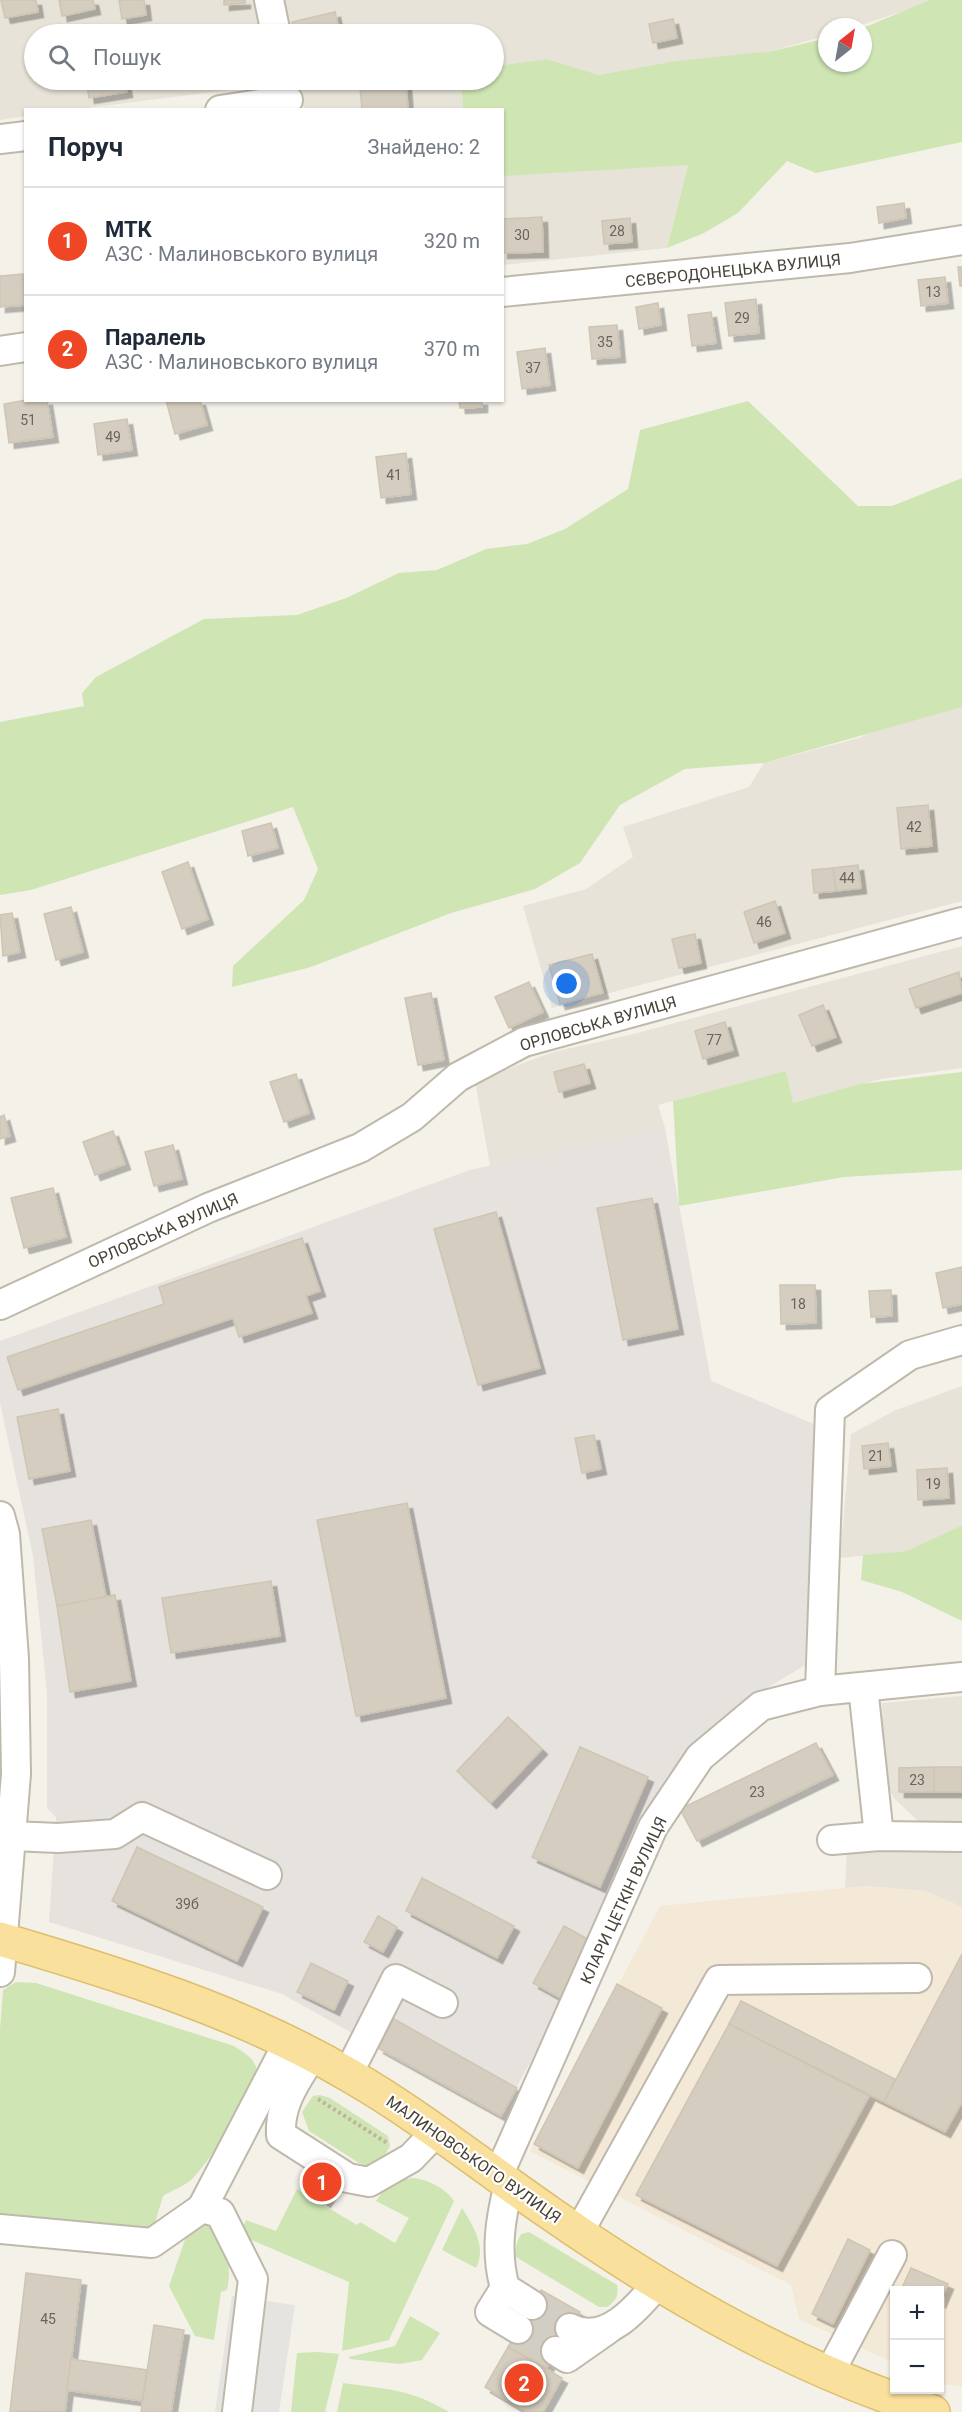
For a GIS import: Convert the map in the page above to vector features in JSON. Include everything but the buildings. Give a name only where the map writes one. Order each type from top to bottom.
[{"type":"main road","name":"МАЛИНОВСЬКОГО ВУЛИЦЯ","points":[[1,1939],[196,2003],[301,2048],[348,2074],[579,2232],[743,2334],[829,2374],[933,2412]]},
{"type":"street","points":[[269,0],[274,24]]},
{"type":"street","points":[[230,108],[288,96]]},
{"type":"street","points":[[0,139],[24,136]]},
{"type":"street","name":"СЄВЄРОДОНЕЦЬКА ВУЛИЦЯ","points":[[504,292],[850,258],[962,240]]},
{"type":"street","points":[[0,351],[24,347]]},
{"type":"street","name":"ОРЛОВСЬКА ВУЛИЦЯ","points":[[0,1305],[208,1208],[360,1148],[412,1117],[458,1077],[524,1042],[962,922]]},
{"type":"street","points":[[820,1691],[830,1410],[910,1355],[962,1340]]},
{"type":"street","points":[[0,1516],[5,1534],[14,1659],[16,1774],[0,1972]]},
{"type":"street","name":"КЛАРИ ЦЕТКІН ВУЛИЦЯ","points":[[525,2317],[505,2288],[499,2267],[499,2227],[503,2180],[653,1827],[700,1757],[761,1706],[820,1691],[962,1677]]},
{"type":"street","points":[[862,1687],[879,1836]]},
{"type":"street","points":[[12,1836],[57,1838],[115,1834],[142,1817],[267,1875]]},
{"type":"street","points":[[832,1840],[879,1836],[962,1837]]},
{"type":"street","points":[[579,2232],[719,1980],[917,1978]]},
{"type":"street","points":[[348,2074],[396,1979],[443,2003]]},
{"type":"street","points":[[301,2048],[295,2084],[280,2116],[280,2135],[348,2178],[369,2182],[411,2157],[435,2133]]},
{"type":"street","points":[[0,2229],[152,2243],[202,2208],[301,2048]]},
{"type":"street","points":[[202,2208],[220,2213],[253,2279],[237,2412]]},
{"type":"street","points":[[829,2374],[892,2255]]},
{"type":"street","points":[[563,2340],[610,2328],[634,2312],[658,2283]]},
{"type":"path","points":[[295,2084],[411,2157]]},
{"type":"shaded area","points":[[0,0],[254,0],[258,24],[24,24],[24,90],[229,90],[87,108],[24,108],[24,116],[0,120]]},
{"type":"shaded area","points":[[282,0],[937,0],[872,21],[872,18],[818,18],[818,38],[773,51],[599,75],[547,59],[504,65],[504,24],[287,24]]},
{"type":"shaded area","points":[[300,90],[462,90],[463,108],[304,108]]},
{"type":"shaded area","points":[[688,164],[667,248],[504,265],[504,175]]},
{"type":"shaded area","points":[[962,701],[962,901],[552,1008],[523,906],[586,889],[633,857],[623,827],[749,787],[764,763],[859,738],[921,707]]},
{"type":"shaded area","points":[[962,946],[962,1068],[881,1079],[792,1103],[786,1071],[658,1105],[665,1128],[490,1166],[475,1081],[553,1052],[630,1035]]},
{"type":"shaded area","points":[[665,1128],[711,1381],[819,1426],[805,1665],[743,1703],[666,1778],[603,1906],[595,1943],[501,2116],[282,1994],[49,1922],[56,1817],[47,1808],[47,1693],[33,1556],[0,1403],[0,1341],[470,1170]]},
{"type":"shaded area","points":[[962,1386],[962,1525],[907,1551],[840,1558],[851,1434],[896,1410]]},
{"type":"shaded area","points":[[962,1696],[962,1827],[941,1828],[917,1820],[893,1797],[883,1776],[882,1703]]},
{"type":"shaded area","points":[[847,1847],[962,1848],[962,1907],[925,1891],[864,1886],[845,1888]]},
{"type":"shaded area","points":[[864,1886],[925,1891],[962,1907],[962,2386],[944,2384],[944,2286],[890,2286],[890,2361],[799,2319],[791,2285],[530,2151],[660,1906]]},
{"type":"shaded area","points":[[232,2296],[295,2305],[279,2412],[215,2412]]},
{"type":"green space","points":[[930,0],[962,0],[962,142],[816,173],[787,161],[738,213],[704,233],[667,248],[688,165],[504,176],[504,108],[463,108],[462,90],[504,90],[504,65],[547,59],[599,75],[676,61],[773,51],[818,40],[818,72],[872,72],[872,24]]},
{"type":"green space","points":[[748,401],[858,506],[892,506],[962,478],[962,707],[764,763],[685,769],[620,805],[580,863],[535,889],[451,913],[311,967],[232,987],[233,966],[304,900],[318,869],[293,807],[31,890],[0,895],[0,722],[84,706],[82,693],[96,677],[204,619],[297,615],[346,598],[399,573],[437,570],[486,549],[527,544],[565,529],[628,489],[640,430]]},
{"type":"green space","points":[[786,1071],[793,1103],[860,1084],[962,1072],[962,1170],[844,1177],[679,1206],[673,1101]]},
{"type":"green space","points":[[962,1525],[962,1621],[902,1592],[861,1580],[863,1555],[907,1551]]},
{"type":"green space","points":[[16,1982],[36,1983],[234,2046],[255,2064],[254,2079],[249,2093],[231,2127],[199,2172],[185,2184],[163,2196],[152,2233],[0,2216],[0,2029],[3,1990]]},
{"type":"green space","points":[[320,2095],[330,2098],[388,2136],[390,2146],[382,2161],[368,2166],[359,2163],[309,2131],[302,2112],[313,2096]]},
{"type":"green space","points":[[411,2178],[435,2185],[454,2201],[389,2340],[342,2351],[349,2282],[240,2235],[246,2220],[276,2231],[297,2189],[357,2225],[360,2222],[395,2243],[409,2218],[376,2201],[390,2186]]},
{"type":"green space","points":[[462,2208],[474,2229],[479,2245],[480,2253],[476,2268],[442,2250]]},
{"type":"green space","points":[[215,2219],[224,2245],[229,2281],[227,2290],[221,2292],[214,2340],[195,2336],[169,2286],[189,2228]]},
{"type":"green space","points":[[529,2232],[617,2285],[618,2292],[615,2300],[607,2307],[599,2307],[516,2257],[517,2242],[521,2234]]},
{"type":"green space","points":[[410,2316],[440,2333],[422,2360],[400,2364],[350,2359],[349,2357],[395,2346]]},
{"type":"green space","points":[[297,2353],[339,2354],[325,2412],[291,2412]]},
{"type":"green space","points":[[343,2383],[410,2394],[449,2412],[337,2412]]},
{"type":"tunnel","points":[[532,2305],[570,2328]]},
{"type":"tunnel","points":[[518,2329],[556,2351]]},
{"type":"place","name":"МТК","points":[[322,2182]]},
{"type":"place","name":"Паралель","points":[[524,2383]]}]
